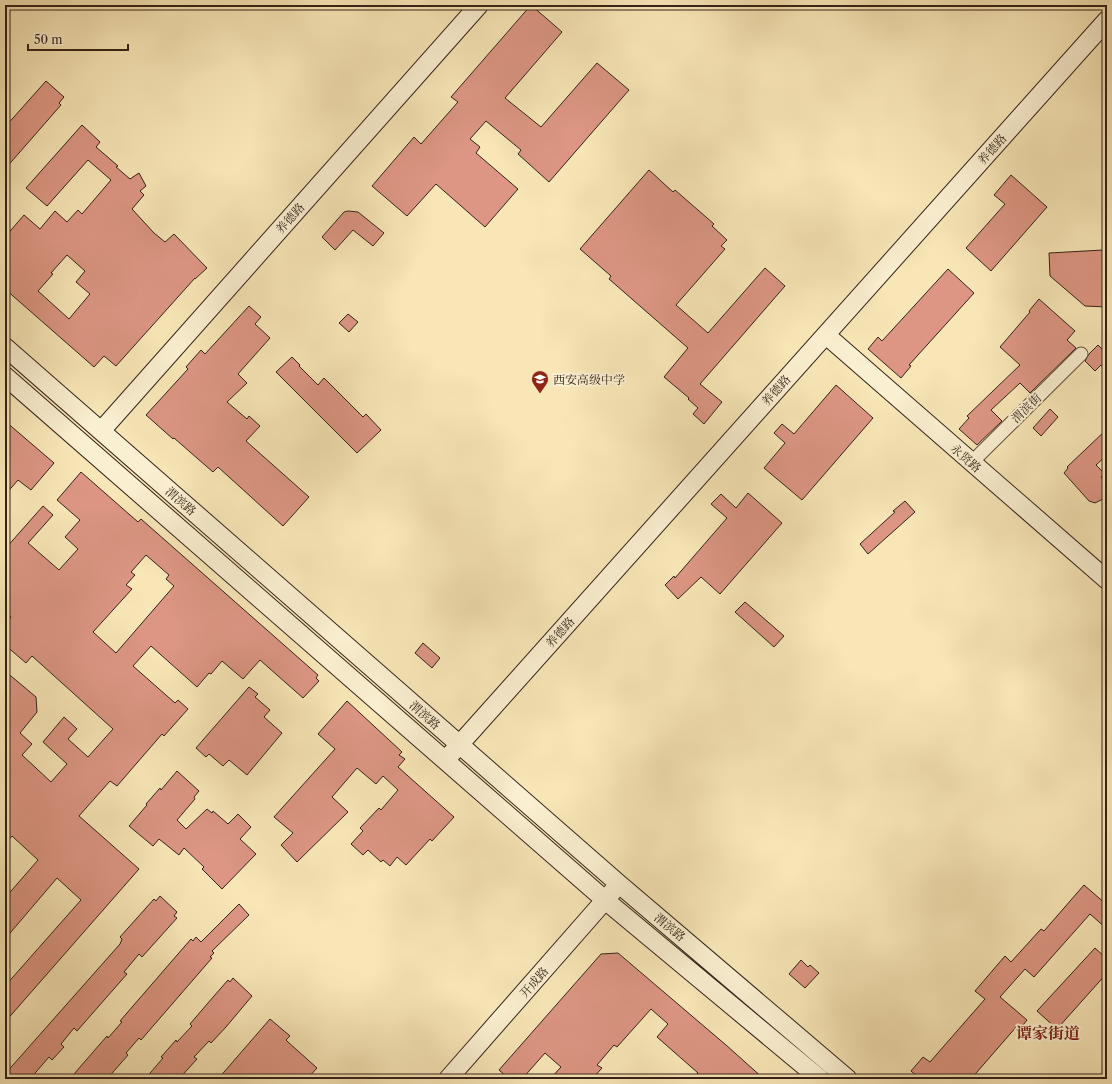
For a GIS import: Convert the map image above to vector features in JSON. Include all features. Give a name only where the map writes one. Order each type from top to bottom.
[{"type":"street","name":"养德路","points":[[101,431],[478,5]]},
{"type":"street","name":"养德路","points":[[445,761],[1107,20]]},
{"type":"street","name":"永贤路","points":[[826,335],[1107,580]]},
{"type":"street","name":"渭滨路","points":[[5,347],[619,884],[848,1079]]},
{"type":"street","name":"渭滨街","points":[[972,462],[1081,354]]},
{"type":"street","name":"渭滨路","points":[[5,376],[605,900],[820,1079]]},
{"type":"street","name":"开成路","points":[[448,1079],[619,884]]},
{"type":"building","points":[[531,5],[562,32],[505,98],[541,127],[597,63],[629,90],[549,182],[518,154],[521,150],[486,121],[470,139],[480,147],[476,153],[518,189],[485,227],[436,184],[407,216],[372,186],[414,137],[421,144],[458,102],[451,97]]},
{"type":"building","points":[[46,81],[64,97],[59,103],[61,105],[5,169],[5,127]]},
{"type":"building","points":[[82,125],[100,142],[96,147],[118,166],[116,167],[130,179],[139,173],[146,186],[140,191],[144,195],[132,209],[154,233],[165,242],[174,234],[207,268],[195,278],[116,366],[104,356],[94,367],[5,289],[5,237],[24,215],[40,229],[55,211],[67,222],[78,210],[82,214],[111,180],[88,160],[47,206],[26,188]],"holes":[[[67,255],[85,271],[76,282],[90,294],[69,319],[38,291]]]},
{"type":"building","points":[[649,170],[673,192],[675,190],[714,224],[712,226],[727,240],[721,246],[725,249],[676,305],[708,333],[765,268],[785,286],[700,384],[722,402],[704,424],[693,414],[698,408],[688,399],[689,398],[664,377],[688,348],[609,279],[611,276],[580,249]]},
{"type":"building","points":[[1011,175],[1047,207],[991,271],[966,248],[1005,204],[994,195]]},
{"type":"building","points":[[344,212],[358,212],[384,233],[373,246],[353,230],[335,250],[322,237]]},
{"type":"building","points":[[1103,250],[1107,307],[1085,306],[1050,276],[1049,253]]},
{"type":"building","points":[[948,269],[974,293],[909,365],[911,366],[901,378],[868,349],[878,337],[882,341]]},
{"type":"building","points":[[1039,299],[1075,331],[1067,340],[1076,348],[1030,393],[1020,383],[991,410],[1002,421],[977,445],[959,429],[969,418],[967,416],[1020,365],[1000,347],[1030,312],[1029,311]]},
{"type":"building","points":[[249,306],[261,317],[255,324],[270,338],[238,374],[247,383],[227,402],[247,419],[249,416],[260,426],[246,441],[309,497],[283,526],[218,467],[213,472],[146,415],[188,369],[186,367],[201,350],[205,354]]},
{"type":"building","points":[[348,314],[358,322],[349,332],[339,323]]},
{"type":"building","points":[[1098,345],[1107,354],[1107,372],[1101,365],[1095,371],[1085,361],[1089,354]]},
{"type":"building","points":[[292,357],[318,385],[324,378],[363,417],[366,414],[381,430],[357,453],[276,372]]},
{"type":"building","points":[[836,385],[873,418],[802,500],[764,468],[785,443],[774,433],[782,424],[794,434]]},
{"type":"building","points":[[1050,409],[1058,417],[1041,436],[1033,428]]},
{"type":"building","points":[[5,421],[54,463],[31,490],[18,480],[5,495]]},
{"type":"building","points":[[1107,429],[1107,455],[1096,465],[1105,474],[1101,477],[1107,484],[1107,491],[1103,499],[1095,503],[1089,501],[1064,473],[1068,468],[1067,467]]},
{"type":"building","points":[[81,472],[138,522],[141,519],[318,675],[316,678],[319,681],[303,698],[260,660],[243,679],[222,661],[197,687],[151,646],[133,666],[175,703],[178,700],[188,709],[164,736],[162,734],[117,786],[110,781],[79,816],[139,869],[5,1022],[5,986],[81,900],[57,878],[5,939],[5,898],[38,860],[12,836],[5,844],[5,671],[36,697],[37,712],[20,733],[32,744],[22,755],[51,782],[67,764],[43,742],[64,717],[77,729],[68,739],[88,757],[113,729],[32,656],[26,663],[5,645],[5,624],[11,617],[5,612],[5,549],[43,506],[53,515],[28,543],[59,570],[78,549],[65,537],[80,520],[57,500]],"holes":[[[146,555],[169,575],[166,579],[174,586],[116,653],[93,632],[132,589],[126,585],[135,575],[131,572]]]},
{"type":"building","points":[[748,493],[782,523],[720,594],[701,577],[678,599],[665,585],[674,576],[675,578],[727,518],[711,504],[721,494],[736,508]]},
{"type":"building","points":[[905,501],[915,512],[868,554],[860,544]]},
{"type":"building","points":[[745,602],[784,636],[774,647],[735,612]]},
{"type":"building","points":[[423,643],[440,658],[432,668],[415,653]]},
{"type":"building","points":[[249,687],[258,694],[255,697],[270,710],[264,717],[282,733],[247,775],[229,760],[223,766],[209,754],[206,757],[196,748]]},
{"type":"building","points":[[347,701],[402,752],[399,755],[405,759],[398,767],[454,817],[432,841],[430,839],[406,865],[397,857],[390,866],[383,860],[381,862],[368,850],[363,855],[351,844],[363,831],[360,828],[379,808],[381,810],[398,790],[383,776],[376,784],[357,768],[332,797],[348,812],[297,862],[281,845],[293,833],[274,817],[335,749],[318,734]]},
{"type":"building","points":[[177,771],[199,791],[194,797],[195,799],[177,820],[186,829],[207,809],[212,813],[213,811],[228,824],[238,814],[251,827],[240,839],[256,854],[222,889],[202,869],[204,867],[184,848],[179,855],[159,839],[153,846],[129,826],[147,805],[146,804],[160,788],[161,790]]},
{"type":"building","points":[[1084,885],[1107,905],[1107,929],[1090,914],[1034,977],[1025,969],[1000,997],[1027,1020],[1020,1029],[1017,1026],[971,1079],[920,1079],[911,1071],[923,1057],[930,1062],[985,999],[975,991],[1005,956],[1011,962],[1041,929],[1044,931]]},
{"type":"building","points":[[160,896],[177,912],[174,916],[177,918],[142,957],[139,954],[124,972],[127,974],[77,1031],[74,1028],[61,1044],[64,1047],[52,1060],[49,1057],[30,1079],[5,1079],[5,1074],[120,944],[122,939],[120,937],[154,899],[156,901]]},
{"type":"building","points":[[239,904],[249,915],[212,951],[214,953],[210,957],[212,958],[141,1040],[139,1038],[126,1053],[128,1055],[107,1079],[80,1079],[74,1074],[107,1036],[108,1038],[122,1022],[120,1021],[191,939],[193,941],[196,937],[201,942]]},
{"type":"building","points":[[1095,948],[1107,959],[1107,973],[1057,1029],[1037,1011]]},
{"type":"building","points":[[618,953],[764,1079],[692,1079],[698,1073],[657,1037],[668,1024],[651,1009],[617,1047],[614,1045],[597,1065],[602,1068],[592,1079],[550,1079],[561,1067],[545,1053],[522,1079],[509,1079],[499,1070],[601,954]]},
{"type":"building","points":[[801,960],[808,967],[810,965],[819,973],[805,988],[789,974]]},
{"type":"building","points":[[233,978],[252,996],[226,1027],[211,1043],[209,1041],[194,1057],[197,1059],[179,1079],[145,1079],[176,1040],[177,1042],[192,1026],[190,1024],[214,996],[228,980],[230,982]]},
{"type":"building","points":[[270,1019],[290,1036],[286,1040],[317,1068],[307,1079],[218,1079]]},
{"type":"place","name":"西安高级中学","points":[[540,394]]},
{"type":"district","name":"谭家街道","points":[[1048,1033]]}]
